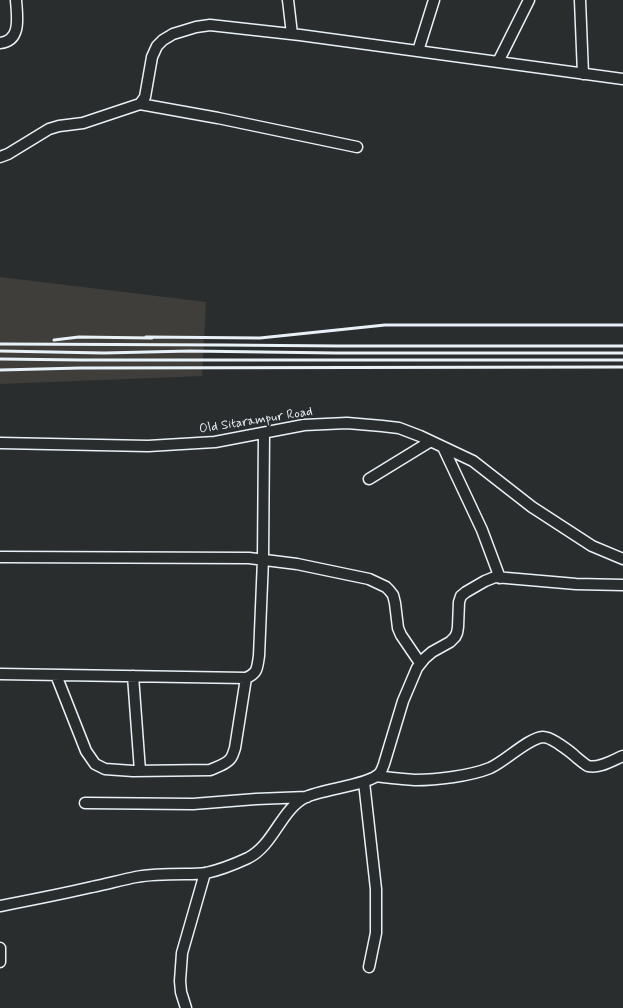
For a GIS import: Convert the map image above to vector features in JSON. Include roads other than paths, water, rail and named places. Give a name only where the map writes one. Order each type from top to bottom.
[{"type":"street","points":[[0,43],[6,43],[13,38],[17,28],[16,0]]},
{"type":"street","points":[[288,0],[292,34]]},
{"type":"street","points":[[418,51],[434,0]]},
{"type":"street","points":[[498,62],[529,0]]},
{"type":"street","points":[[580,0],[583,74]]},
{"type":"street","points":[[140,104],[145,97],[152,57],[157,46],[173,34],[196,27],[210,25],[292,34],[623,79]]},
{"type":"street","points":[[0,157],[8,154],[49,129],[59,126],[83,123],[140,104],[218,118],[357,147]]},
{"type":"street","name":"Old Sitarampur Road","points":[[0,443],[148,446],[215,442],[304,425],[347,423],[399,428],[431,441],[473,462],[532,507],[592,546],[623,559]]},
{"type":"street","points":[[0,674],[246,678],[253,675],[257,669],[263,559],[264,433]]},
{"type":"street","points":[[369,480],[431,441]]},
{"type":"street","points":[[443,447],[482,530],[500,578]]},
{"type":"street","points":[[0,557],[263,559],[297,564],[369,579],[390,590],[395,603],[398,628],[420,663]]},
{"type":"street","points":[[0,906],[136,877],[166,874],[205,873],[250,857],[265,845],[298,803],[316,793],[364,782],[376,776],[380,772],[384,764],[403,701],[417,668],[420,663],[432,652],[450,642],[455,637],[458,627],[459,602],[461,596],[466,592],[490,578],[495,577],[576,584],[623,585]]},
{"type":"street","points":[[56,675],[86,751],[96,764],[105,769],[140,770],[210,770],[226,763],[231,758],[236,748],[246,678]]},
{"type":"street","points":[[133,676],[140,770]]},
{"type":"street","points":[[376,776],[416,780],[445,778],[472,773],[491,768],[536,738],[543,737],[549,738],[587,766],[600,765],[623,756]]},
{"type":"street","points":[[364,782],[376,889],[376,933],[369,967]]},
{"type":"street","points":[[85,803],[193,804],[308,797]]},
{"type":"street","points":[[184,1008],[180,981],[182,953],[205,873]]},
{"type":"street","points":[[0,948],[0,962]]},
{"type":"railway","points":[[146,337],[260,338],[385,325],[623,325]]},
{"type":"railway","points":[[54,340],[79,337],[152,338]]},
{"type":"railway","points":[[0,344],[623,346]]},
{"type":"railway","points":[[0,351],[104,353],[190,351],[336,353],[623,353]]},
{"type":"railway","points":[[0,359],[623,360]]},
{"type":"railway","points":[[0,370],[80,368],[623,367]]}]
